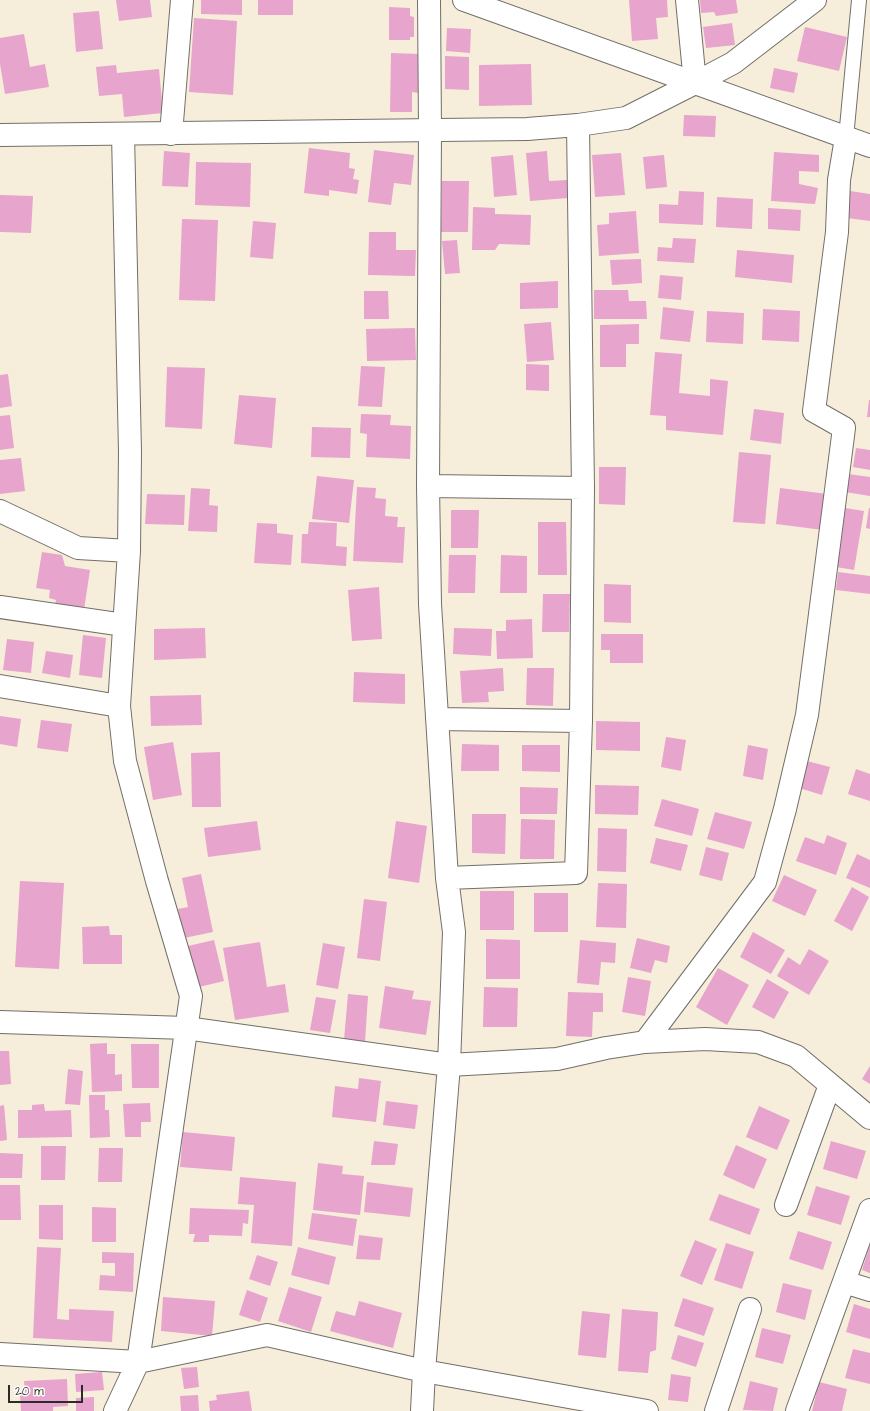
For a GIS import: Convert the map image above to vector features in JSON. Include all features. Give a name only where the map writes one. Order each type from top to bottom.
[{"type":"street","points":[[171,134],[182,0]]},
{"type":"street","points":[[422,1411],[449,1065],[454,932],[447,878],[430,604],[428,486],[430,130],[429,0]]},
{"type":"street","points":[[464,0],[870,146]]},
{"type":"street","points":[[686,0],[695,83]]},
{"type":"street","points":[[0,135],[527,129],[578,125],[626,118],[733,63],[815,0]]},
{"type":"street","points":[[447,878],[576,873],[581,721],[583,488],[578,125]]},
{"type":"street","points":[[115,1411],[138,1362],[191,996],[157,881],[125,761],[119,706],[129,551],[130,452],[123,134]]},
{"type":"street","points":[[645,1042],[765,882],[808,715],[844,428],[814,411],[838,232],[839,180],[846,138]]},
{"type":"street","points":[[428,486],[583,488]]},
{"type":"street","points":[[0,510],[78,548],[129,551]]},
{"type":"street","points":[[0,607],[124,625]]},
{"type":"street","points":[[0,686],[119,706]]},
{"type":"street","points":[[437,719],[581,721]]},
{"type":"street","points":[[0,1022],[186,1028],[449,1065],[557,1059],[645,1042],[705,1039],[758,1042],[796,1056],[870,1118]]},
{"type":"street","points":[[786,1205],[830,1085]]},
{"type":"street","points":[[797,1411],[870,1210]]},
{"type":"street","points":[[844,1282],[870,1290]]},
{"type":"street","points":[[716,1411],[750,1309]]},
{"type":"street","points":[[0,1354],[138,1362],[267,1335],[424,1371],[641,1410]]},
{"type":"lane","points":[[846,138],[859,0]]},
{"type":"building","points":[[116,0],[150,0],[152,17],[119,21]]},
{"type":"building","points":[[201,0],[242,0],[242,15],[201,14]]},
{"type":"building","points":[[258,0],[293,0],[293,15],[258,15]]},
{"type":"building","points":[[629,0],[667,0],[668,17],[656,18],[658,39],[632,41]]},
{"type":"building","points":[[700,0],[736,0],[738,13],[716,16],[714,12],[701,13]]},
{"type":"building","points":[[389,7],[410,8],[410,16],[414,17],[414,37],[410,37],[410,40],[389,40]]},
{"type":"building","points":[[99,11],[103,49],[76,52],[73,13]]},
{"type":"building","points":[[194,18],[237,21],[233,95],[189,92]]},
{"type":"building","points":[[732,23],[735,45],[706,48],[703,27]]},
{"type":"building","points":[[805,27],[847,37],[839,71],[797,61]]},
{"type":"building","points":[[447,28],[471,29],[470,53],[446,51]]},
{"type":"building","points":[[24,34],[30,67],[45,64],[49,87],[5,94],[0,64],[0,38]]},
{"type":"building","points":[[391,53],[419,54],[419,93],[412,92],[412,112],[390,112]]},
{"type":"building","points":[[445,56],[469,57],[469,90],[445,89]]},
{"type":"building","points":[[531,64],[532,105],[479,106],[479,65]]},
{"type":"building","points":[[116,65],[117,73],[159,69],[163,113],[124,117],[122,94],[99,96],[96,67]]},
{"type":"building","points":[[774,68],[798,73],[794,93],[770,88]]},
{"type":"building","points":[[684,115],[716,116],[715,137],[683,136]]},
{"type":"building","points":[[309,148],[350,153],[349,168],[355,169],[353,179],[359,180],[357,194],[329,190],[329,196],[304,193]]},
{"type":"building","points":[[374,150],[414,155],[411,185],[394,183],[391,205],[368,202]]},
{"type":"building","points":[[164,151],[190,153],[188,187],[162,186]]},
{"type":"building","points":[[547,151],[549,181],[567,180],[568,198],[530,201],[526,153]]},
{"type":"building","points":[[774,152],[819,155],[819,172],[799,171],[799,184],[818,188],[815,204],[771,201]]},
{"type":"building","points":[[621,153],[625,195],[595,197],[592,155]]},
{"type":"building","points":[[513,155],[517,195],[494,197],[491,157]]},
{"type":"building","points":[[664,155],[667,187],[646,189],[643,157]]},
{"type":"building","points":[[196,162],[251,163],[250,207],[195,205]]},
{"type":"building","points":[[442,181],[469,181],[468,232],[441,232]]},
{"type":"building","points":[[679,191],[704,192],[703,225],[659,223],[659,204],[678,205]]},
{"type":"building","points":[[850,191],[870,194],[870,221],[847,218]]},
{"type":"building","points":[[0,195],[33,196],[31,233],[0,232]]},
{"type":"building","points":[[717,197],[753,199],[752,229],[716,227]]},
{"type":"building","points":[[473,207],[495,208],[495,214],[531,215],[530,245],[499,244],[495,250],[472,250]]},
{"type":"building","points":[[768,208],[801,210],[800,231],[768,229]]},
{"type":"building","points":[[636,211],[639,253],[599,256],[597,225],[609,224],[609,213]]},
{"type":"building","points":[[182,219],[218,220],[215,301],[179,300]]},
{"type":"building","points":[[253,221],[276,223],[273,259],[250,257]]},
{"type":"building","points":[[369,232],[396,232],[396,250],[416,250],[415,276],[368,275]]},
{"type":"building","points":[[673,238],[696,239],[694,263],[657,261],[658,247],[672,248]]},
{"type":"building","points":[[457,240],[460,273],[445,274],[442,241]]},
{"type":"building","points":[[737,250],[794,255],[792,283],[735,277]]},
{"type":"building","points":[[641,259],[642,283],[612,285],[610,260]]},
{"type":"building","points":[[660,275],[683,277],[681,300],[658,298]]},
{"type":"building","points":[[558,281],[558,308],[520,309],[520,283]]},
{"type":"building","points":[[594,290],[628,290],[629,301],[646,301],[647,319],[594,319]]},
{"type":"building","points":[[364,291],[388,291],[389,319],[364,319]]},
{"type":"building","points":[[663,307],[694,311],[690,342],[660,339]]},
{"type":"building","points":[[763,309],[800,311],[799,342],[762,340]]},
{"type":"building","points":[[707,311],[744,313],[743,344],[706,342]]},
{"type":"building","points":[[551,322],[554,360],[527,362],[524,324]]},
{"type":"building","points":[[639,324],[639,344],[626,344],[626,367],[600,367],[600,325]]},
{"type":"building","points":[[415,328],[416,360],[367,361],[366,329]]},
{"type":"building","points":[[655,352],[682,354],[679,393],[710,396],[710,379],[728,381],[723,435],[666,430],[666,416],[650,415]]},
{"type":"building","points":[[526,364],[549,365],[549,391],[526,390]]},
{"type":"building","points":[[361,366],[385,367],[382,407],[358,406]]},
{"type":"building","points":[[167,367],[205,368],[202,429],[165,427]]},
{"type":"building","points":[[8,374],[12,406],[0,408],[0,375]]},
{"type":"building","points":[[239,395],[276,398],[272,448],[234,444]]},
{"type":"building","points":[[869,400],[870,417],[867,417]]},
{"type":"building","points":[[754,409],[784,413],[781,444],[750,440]]},
{"type":"building","points":[[361,414],[391,415],[390,425],[411,426],[410,459],[366,457],[367,434],[360,433]]},
{"type":"building","points":[[10,415],[14,448],[0,450],[0,416]]},
{"type":"building","points":[[312,427],[351,428],[350,458],[311,457]]},
{"type":"building","points":[[856,448],[870,450],[870,470],[853,467]]},
{"type":"building","points":[[739,452],[771,455],[765,524],[733,522]]},
{"type":"building","points":[[21,458],[25,491],[0,494],[0,460]]},
{"type":"building","points":[[599,467],[626,467],[625,505],[599,504]]},
{"type":"building","points":[[848,474],[870,477],[870,496],[845,492]]},
{"type":"building","points":[[317,476],[354,480],[349,523],[312,519]]},
{"type":"building","points":[[357,487],[376,488],[375,498],[386,499],[385,516],[398,517],[397,527],[405,527],[403,563],[353,561]]},
{"type":"building","points":[[191,488],[210,489],[209,505],[218,506],[217,532],[188,531]]},
{"type":"building","points":[[780,488],[827,494],[823,530],[776,524]]},
{"type":"building","points":[[147,494],[185,495],[184,525],[145,524]]},
{"type":"building","points":[[845,508],[864,511],[854,570],[836,567]]},
{"type":"building","points":[[870,508],[870,529],[866,528]]},
{"type":"building","points":[[451,510],[479,510],[478,548],[451,548]]},
{"type":"building","points":[[309,522],[337,523],[336,546],[347,547],[346,566],[301,563],[302,534],[308,534]]},
{"type":"building","points":[[538,522],[566,522],[567,575],[538,575]]},
{"type":"building","points":[[257,523],[277,524],[277,533],[293,535],[291,565],[254,563]]},
{"type":"building","points":[[42,552],[62,555],[65,566],[90,570],[84,610],[55,605],[56,600],[49,598],[50,590],[36,588]]},
{"type":"building","points":[[449,555],[476,555],[475,593],[448,593]]},
{"type":"building","points":[[501,555],[527,556],[527,593],[500,593]]},
{"type":"building","points":[[838,572],[870,576],[870,594],[836,590]]},
{"type":"building","points":[[604,584],[631,585],[631,623],[604,622]]},
{"type":"building","points":[[379,587],[382,639],[352,641],[348,590]]},
{"type":"building","points":[[543,594],[570,594],[569,632],[542,632]]},
{"type":"building","points":[[532,619],[533,658],[497,659],[496,631],[506,631],[506,620]]},
{"type":"building","points":[[205,628],[206,658],[154,660],[154,629]]},
{"type":"building","points":[[454,628],[492,629],[491,656],[453,654]]},
{"type":"building","points":[[601,634],[643,634],[643,663],[610,663],[610,650],[601,650]]},
{"type":"building","points":[[83,635],[106,638],[102,678],[79,675]]},
{"type":"building","points":[[7,639],[34,642],[31,673],[3,670]]},
{"type":"building","points":[[46,651],[73,655],[70,678],[42,673]]},
{"type":"building","points":[[503,668],[504,691],[488,692],[489,702],[462,703],[460,671]]},
{"type":"building","points":[[527,668],[554,668],[553,706],[526,705]]},
{"type":"building","points":[[354,672],[405,674],[405,704],[353,702]]},
{"type":"building","points":[[201,695],[202,725],[151,726],[150,696]]},
{"type":"building","points":[[0,716],[21,719],[17,747],[0,744]]},
{"type":"building","points":[[41,720],[72,724],[68,752],[37,748]]},
{"type":"building","points":[[596,721],[640,722],[640,751],[596,750]]},
{"type":"building","points":[[666,737],[686,740],[681,771],[661,767]]},
{"type":"building","points":[[173,742],[182,795],[153,800],[144,747]]},
{"type":"building","points":[[462,744],[499,745],[499,771],[461,771]]},
{"type":"building","points":[[522,745],[560,745],[560,772],[522,771]]},
{"type":"building","points":[[748,745],[768,749],[763,780],[743,776]]},
{"type":"building","points":[[220,752],[221,807],[192,807],[191,753]]},
{"type":"building","points":[[803,760],[830,767],[822,795],[796,787]]},
{"type":"building","points":[[856,769],[870,774],[870,801],[848,794]]},
{"type":"building","points":[[595,785],[639,786],[638,815],[595,814]]},
{"type":"building","points":[[520,787],[558,788],[557,814],[520,814]]},
{"type":"building","points":[[662,799],[699,809],[692,836],[654,826]]},
{"type":"building","points":[[715,812],[752,822],[744,849],[707,839]]},
{"type":"building","points":[[472,814],[506,814],[505,854],[472,853]]},
{"type":"building","points":[[521,819],[555,820],[554,859],[520,859]]},
{"type":"building","points":[[257,821],[261,850],[208,857],[204,828]]},
{"type":"building","points":[[396,821],[427,826],[419,883],[388,878]]},
{"type":"building","points":[[598,828],[627,829],[626,872],[597,871]]},
{"type":"building","points":[[827,835],[847,843],[836,875],[796,861],[805,837],[824,844]]},
{"type":"building","points":[[656,838],[688,845],[681,871],[650,863]]},
{"type":"building","points":[[706,847],[729,853],[722,881],[699,875]]},
{"type":"building","points":[[857,854],[870,860],[870,888],[846,878]]},
{"type":"building","points":[[201,874],[213,932],[184,938],[178,909],[188,907],[182,878]]},
{"type":"building","points":[[784,875],[817,890],[805,916],[772,901]]},
{"type":"building","points":[[20,881],[64,883],[59,969],[15,967]]},
{"type":"building","points":[[598,883],[627,884],[626,928],[596,927]]},
{"type":"building","points":[[852,887],[869,897],[852,931],[834,921]]},
{"type":"building","points":[[480,891],[514,891],[514,930],[480,930]]},
{"type":"building","points":[[534,893],[568,893],[568,932],[534,932]]},
{"type":"building","points":[[364,899],[387,902],[380,961],[357,958]]},
{"type":"building","points":[[109,926],[110,935],[122,935],[122,964],[83,964],[82,927]]},
{"type":"building","points":[[753,932],[785,950],[771,974],[740,957]]},
{"type":"building","points":[[637,938],[670,946],[667,963],[655,960],[651,973],[630,968]]},
{"type":"building","points":[[486,939],[520,940],[520,979],[486,979]]},
{"type":"building","points":[[214,940],[224,981],[199,987],[188,946]]},
{"type":"building","points":[[580,940],[616,943],[615,963],[601,962],[599,985],[577,983]]},
{"type":"building","points":[[260,942],[267,987],[285,984],[289,1012],[235,1020],[223,948]]},
{"type":"building","points":[[323,943],[345,947],[338,989],[316,985]]},
{"type":"building","points":[[809,949],[829,961],[809,995],[777,976],[788,957],[800,965]]},
{"type":"building","points":[[718,968],[749,985],[727,1025],[696,1007]]},
{"type":"building","points":[[628,977],[651,981],[645,1016],[622,1012]]},
{"type":"building","points":[[767,979],[789,992],[774,1019],[752,1007]]},
{"type":"building","points":[[385,986],[414,991],[412,999],[431,1001],[426,1035],[379,1028]]},
{"type":"building","points":[[484,987],[518,988],[517,1027],[483,1027]]},
{"type":"building","points":[[568,992],[603,993],[603,1012],[593,1012],[592,1037],[566,1036]]},
{"type":"building","points":[[348,994],[368,996],[365,1042],[344,1040]]},
{"type":"building","points":[[316,997],[336,1000],[330,1033],[310,1030]]},
{"type":"building","points":[[107,1043],[107,1054],[115,1054],[115,1075],[122,1074],[122,1091],[92,1092],[90,1044]]},
{"type":"building","points":[[131,1044],[159,1044],[159,1088],[132,1088]]},
{"type":"building","points":[[0,1051],[9,1051],[11,1084],[0,1085]]},
{"type":"building","points":[[870,1066],[870,1084],[862,1079]]},
{"type":"building","points":[[68,1069],[83,1071],[80,1105],[65,1104]]},
{"type":"building","points":[[359,1078],[381,1081],[376,1122],[332,1117],[335,1086],[358,1089]]},
{"type":"building","points":[[89,1095],[105,1095],[105,1110],[109,1110],[110,1137],[90,1138]]},
{"type":"building","points":[[386,1101],[418,1105],[415,1129],[383,1125]]},
{"type":"building","points":[[150,1103],[151,1122],[141,1122],[141,1137],[125,1137],[123,1104]]},
{"type":"building","points":[[44,1104],[45,1111],[71,1110],[72,1137],[18,1138],[18,1110],[32,1110],[32,1105]]},
{"type":"building","points":[[4,1105],[7,1140],[0,1141],[0,1106]]},
{"type":"building","points":[[759,1106],[790,1120],[777,1150],[746,1137]]},
{"type":"building","points":[[183,1132],[235,1137],[232,1171],[180,1167]]},
{"type":"building","points":[[374,1141],[398,1144],[395,1165],[371,1165]]},
{"type":"building","points":[[831,1141],[866,1151],[857,1179],[823,1169]]},
{"type":"building","points":[[736,1145],[767,1159],[754,1189],[723,1175]]},
{"type":"building","points":[[41,1146],[66,1146],[65,1180],[41,1180]]},
{"type":"building","points":[[99,1148],[123,1148],[122,1182],[98,1182]]},
{"type":"building","points":[[0,1153],[23,1154],[22,1178],[0,1178]]},
{"type":"building","points":[[318,1163],[343,1166],[342,1174],[364,1176],[360,1215],[313,1210]]},
{"type":"building","points":[[240,1177],[296,1182],[292,1246],[251,1243],[254,1205],[238,1204]]},
{"type":"building","points":[[367,1182],[413,1188],[410,1217],[364,1212]]},
{"type":"building","points":[[0,1185],[20,1185],[21,1220],[0,1220]]},
{"type":"building","points":[[816,1186],[850,1196],[841,1225],[807,1215]]},
{"type":"building","points":[[719,1194],[760,1209],[750,1235],[709,1220]]},
{"type":"building","points":[[39,1205],[63,1205],[63,1240],[39,1239]]},
{"type":"building","points":[[92,1207],[116,1208],[116,1242],[92,1242]]},
{"type":"building","points":[[190,1208],[249,1210],[248,1224],[243,1223],[242,1236],[209,1235],[209,1242],[193,1242],[195,1234],[189,1234]]},
{"type":"building","points":[[312,1213],[357,1219],[353,1246],[308,1239]]},
{"type":"building","points":[[798,1231],[832,1242],[823,1270],[789,1259]]},
{"type":"building","points":[[359,1235],[383,1238],[380,1260],[356,1259]]},
{"type":"building","points":[[695,1240],[717,1249],[702,1285],[680,1276]]},
{"type":"building","points":[[726,1243],[754,1252],[742,1289],[714,1280]]},
{"type":"building","points":[[870,1245],[870,1273],[862,1270]]},
{"type":"building","points":[[37,1247],[61,1248],[57,1319],[69,1320],[69,1309],[114,1311],[112,1342],[33,1338]]},
{"type":"building","points":[[298,1247],[336,1257],[329,1285],[291,1275]]},
{"type":"building","points":[[102,1252],[134,1253],[133,1292],[99,1290],[100,1275],[115,1276],[115,1263],[102,1263]]},
{"type":"building","points":[[257,1255],[278,1262],[270,1286],[249,1279]]},
{"type":"building","points":[[783,1283],[812,1290],[805,1320],[776,1312]]},
{"type":"building","points":[[289,1287],[322,1297],[311,1332],[278,1321]]},
{"type":"building","points":[[247,1290],[268,1298],[260,1322],[239,1315]]},
{"type":"building","points":[[163,1297],[215,1301],[212,1336],[161,1331]]},
{"type":"building","points":[[683,1298],[714,1308],[704,1336],[674,1326]]},
{"type":"building","points":[[359,1301],[402,1313],[393,1348],[330,1331],[336,1311],[355,1316]]},
{"type":"building","points":[[854,1304],[870,1309],[870,1339],[846,1332]]},
{"type":"building","points":[[622,1309],[658,1312],[656,1350],[650,1352],[648,1373],[618,1371]]},
{"type":"building","points":[[582,1311],[610,1314],[606,1358],[578,1355]]},
{"type":"building","points":[[762,1328],[791,1335],[783,1364],[755,1357]]},
{"type":"building","points":[[678,1335],[704,1343],[696,1367],[671,1359]]},
{"type":"building","points":[[853,1349],[870,1353],[870,1384],[845,1378]]},
{"type":"building","points":[[197,1367],[199,1387],[184,1389],[181,1368]]},
{"type":"building","points":[[102,1372],[104,1390],[76,1392],[75,1374]]},
{"type":"building","points":[[671,1374],[691,1377],[688,1402],[668,1400]]},
{"type":"building","points":[[67,1379],[68,1406],[53,1407],[53,1411],[21,1411],[20,1395],[25,1393],[24,1381]]},
{"type":"building","points":[[750,1381],[778,1388],[773,1411],[743,1410]]},
{"type":"building","points":[[819,1382],[847,1389],[842,1411],[812,1411]]},
{"type":"building","points":[[249,1391],[252,1411],[210,1411],[209,1401],[217,1400],[216,1395]]},
{"type":"building","points":[[198,1395],[199,1411],[181,1411],[180,1396]]},
{"type":"building","points":[[94,1397],[94,1411],[76,1411],[76,1398]]}]
